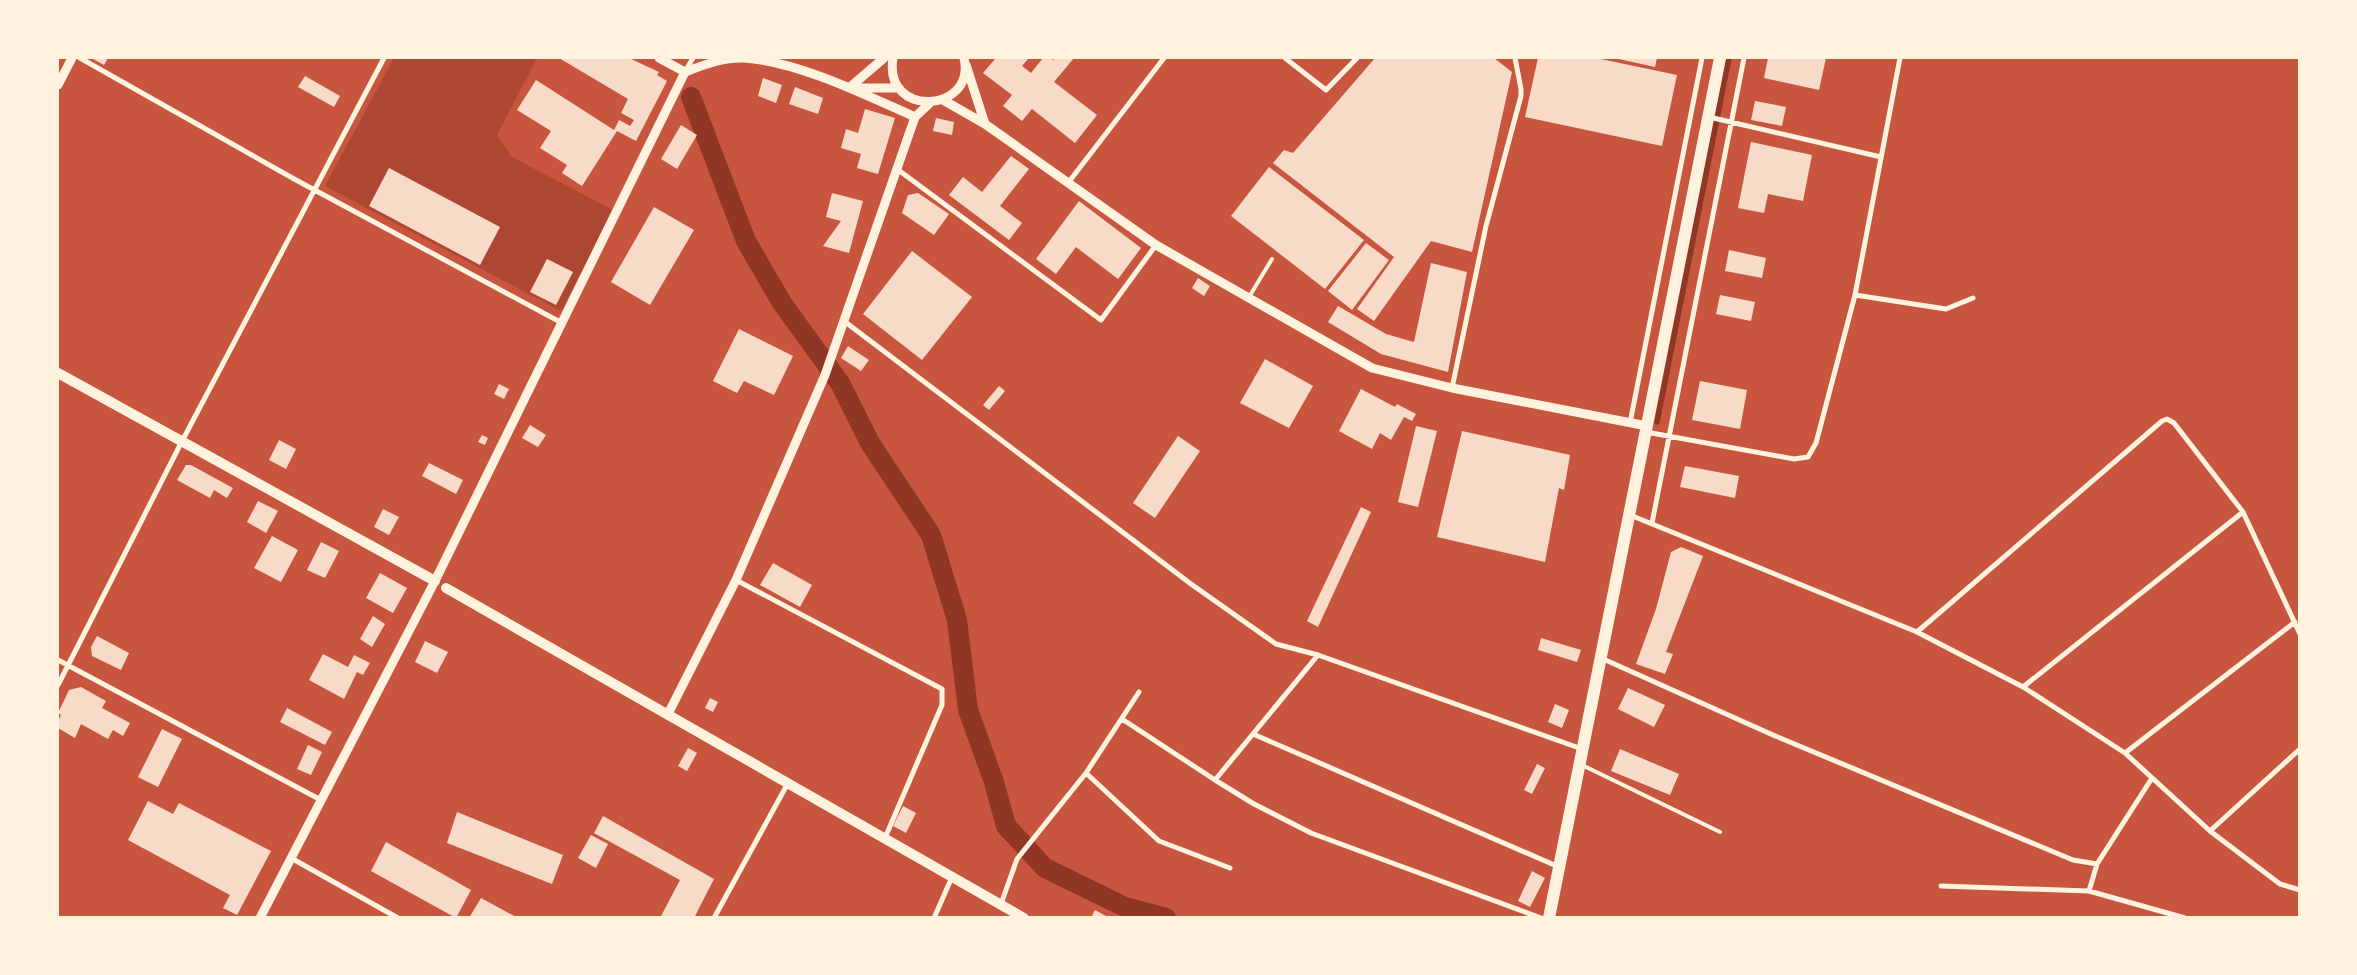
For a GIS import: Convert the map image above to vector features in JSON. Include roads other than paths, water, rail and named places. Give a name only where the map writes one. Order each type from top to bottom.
[{"type":"main road","points":[[1549,918],[1720,58]]},
{"type":"main road","points":[[58,372],[435,581]]},
{"type":"main road","points":[[446,588],[1024,918]]},
{"type":"street","points":[[58,85],[72,58]]},
{"type":"street","points":[[80,58],[314,190],[563,323]]},
{"type":"street","points":[[58,685],[182,442],[384,58]]},
{"type":"street","points":[[659,58],[685,72],[717,61],[744,58],[777,60],[849,88],[915,117]]},
{"type":"street","points":[[260,918],[435,581],[692,58]]},
{"type":"street","points":[[849,88],[884,58]]},
{"type":"street","points":[[893,58],[894,78],[899,88],[919,102],[943,100],[953,93],[961,84],[964,72],[964,59]]},
{"type":"street","points":[[1068,183],[1164,58]]},
{"type":"street","points":[[1284,58],[1326,90],[1357,58]]},
{"type":"street","points":[[1452,388],[1486,226],[1520,96],[1521,89],[1515,58]]},
{"type":"street","points":[[1630,423],[1702,58]]},
{"type":"street","points":[[1652,522],[1744,58]]},
{"type":"street","points":[[943,100],[985,124],[1156,246],[1372,368],[1452,388],[1630,423],[1669,436],[1794,458],[1808,456],[1816,443],[1855,294],[1900,58]]},
{"type":"street","points":[[964,59],[985,124]]},
{"type":"street","points":[[849,88],[899,88]]},
{"type":"street","points":[[908,96],[915,117]]},
{"type":"street","points":[[668,714],[736,580],[832,356],[915,117],[931,102]]},
{"type":"street","points":[[1708,117],[1881,157]]},
{"type":"street","points":[[897,169],[1101,320],[1156,246]]},
{"type":"street","points":[[1855,294],[1946,309],[1973,298]]},
{"type":"street","points":[[844,321],[1214,600],[1276,644],[1318,655],[1583,749]]},
{"type":"street","points":[[1917,632],[2162,421],[2167,419],[2174,423],[2243,512],[2300,634]]},
{"type":"street","points":[[2023,687],[2243,512]]},
{"type":"street","points":[[1629,515],[1652,522],[1917,632],[2023,687],[2125,753],[2210,831],[2280,884],[2300,890]]},
{"type":"street","points":[[736,580],[942,688],[942,705],[885,838]]},
{"type":"street","points":[[435,581],[446,588]]},
{"type":"street","points":[[2125,753],[2295,622]]},
{"type":"street","points":[[1215,780],[1318,655]]},
{"type":"street","points":[[1601,658],[1773,735],[2073,860],[2097,864]]},
{"type":"street","points":[[58,660],[321,800]]},
{"type":"street","points":[[1001,904],[1017,859],[1086,773],[1139,692]]},
{"type":"street","points":[[1122,719],[1254,804],[1311,833],[1541,918]]},
{"type":"street","points":[[1253,734],[1559,867]]},
{"type":"street","points":[[2210,831],[2300,750]]},
{"type":"street","points":[[1086,773],[1160,841],[1230,868]]},
{"type":"street","points":[[2089,891],[2097,864],[2152,778]]},
{"type":"street","points":[[714,918],[788,783]]},
{"type":"street","points":[[291,858],[398,918]]},
{"type":"street","points":[[934,918],[952,876]]},
{"type":"street","points":[[1941,886],[2089,891],[2185,918]]},
{"type":"lane","points":[[1248,298],[1272,259]]},
{"type":"lane","points":[[1580,764],[1720,832]]},
{"type":"waterway","points":[[1657,422],[1729,58]]},
{"type":"waterway","points":[[691,97],[746,241],[782,303],[840,383],[870,443],[931,535],[957,620],[968,710],[994,782],[1006,826],[1045,868],[1125,907],[1166,918]]}]
